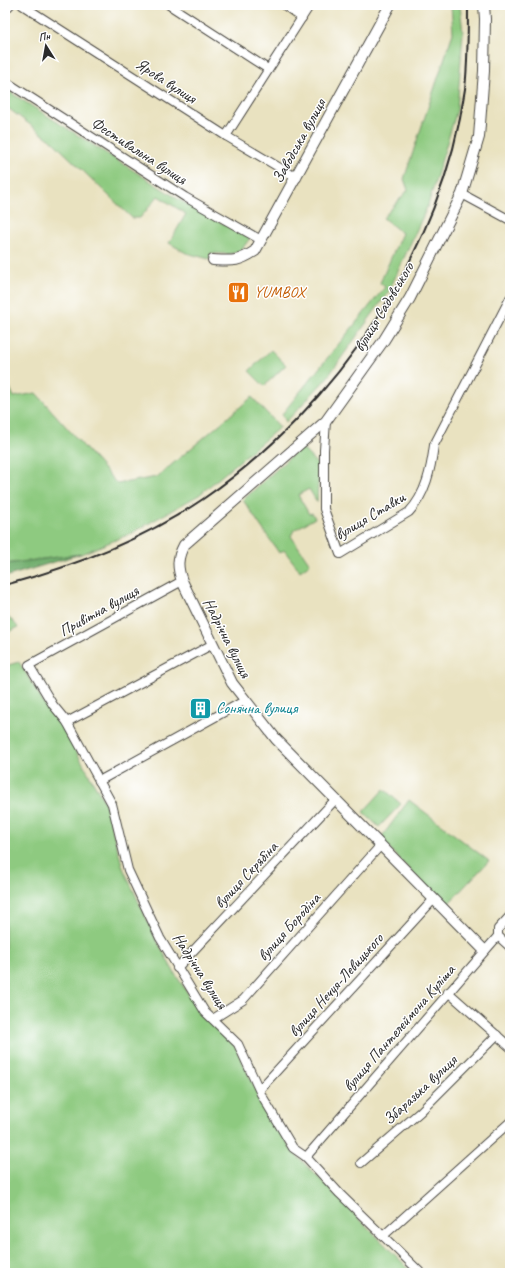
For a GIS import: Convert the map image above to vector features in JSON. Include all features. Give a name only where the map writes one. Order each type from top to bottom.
[{"type":"street","points":[[5,10],[10,5]]},
{"type":"street","name":"Ярова вулиця","points":[[22,5],[226,136],[297,178]]},
{"type":"street","points":[[168,5],[268,69]]},
{"type":"street","points":[[284,5],[302,18]]},
{"type":"street","points":[[226,136],[310,5]]},
{"type":"street","name":"Заводська вулиця","points":[[213,260],[242,260],[255,251],[297,178],[390,5]]},
{"type":"street","name":"вулиця Садовського","points":[[178,556],[184,545],[326,421],[384,340],[410,298],[462,194],[479,137],[484,71],[484,5]]},
{"type":"street","name":"Фестивальна вулиця","points":[[5,82],[185,197],[261,240]]},
{"type":"street","points":[[462,194],[510,220]]},
{"type":"street","name":"вулиця Ставки","points":[[326,421],[324,450],[324,509],[340,554],[409,512],[415,505],[431,473],[434,445],[510,298]]},
{"type":"street","name":"Надрічна вулиця","points":[[178,556],[178,569],[182,581],[232,683],[244,701],[293,758],[484,950]]},
{"type":"street","name":"Привітна вулиця","points":[[29,665],[182,581]]},
{"type":"street","points":[[67,722],[213,644]]},
{"type":"street","name":"Надрічна вулиця","points":[[29,665],[53,705],[67,722],[112,804],[128,870],[160,938],[205,1012],[238,1044],[260,1089],[293,1148],[306,1157],[421,1273]]},
{"type":"street","points":[[99,781],[244,701]]},
{"type":"street","name":"вулиця Скрябіна","points":[[177,968],[335,800]]},
{"type":"street","name":"вулиця Бородіна","points":[[213,1019],[243,1000],[380,846]]},
{"type":"street","name":"вулиця Нечуя-Левицького","points":[[260,1089],[433,900]]},
{"type":"street","name":"вулиця Пантелеймона Куліша","points":[[306,1157],[484,950],[498,936],[498,930],[510,916]]},
{"type":"street","points":[[498,936],[510,947]]},
{"type":"street","points":[[448,992],[510,1047]]},
{"type":"street","name":"Збаразька вулиця","points":[[361,1163],[420,1112],[497,1035]]},
{"type":"street","points":[[383,1236],[510,1122]]},
{"type":"green space","points":[[451,5],[460,5],[463,33],[457,110],[428,205],[389,291],[327,378],[286,422],[282,414],[385,287],[380,283],[402,233],[383,218],[408,190],[404,179],[453,33]]},
{"type":"green space","points":[[5,89],[183,202],[250,238],[240,252],[228,254],[211,253],[209,259],[186,253],[169,243],[186,214],[158,196],[140,218],[132,218],[52,141],[5,106]]},
{"type":"green space","points":[[271,350],[286,365],[264,386],[249,371]]},
{"type":"green space","points":[[5,377],[14,397],[36,393],[117,484],[157,477],[252,397],[280,427],[199,495],[130,534],[81,554],[6,564]]},
{"type":"green space","points":[[301,447],[319,466],[317,502],[309,489],[298,495],[309,514],[312,513],[315,518],[294,530],[291,536],[310,564],[300,571],[284,550],[279,553],[243,500]]},
{"type":"green space","points":[[81,554],[5,577],[5,564]]},
{"type":"green space","points":[[5,613],[18,627],[5,634]]},
{"type":"green space","points":[[19,662],[46,707],[61,724],[105,803],[123,868],[155,937],[175,974],[202,1014],[235,1046],[254,1086],[293,1152],[413,1273],[5,1273],[5,666]]},
{"type":"green space","points":[[384,789],[401,804],[379,827],[363,812]]},
{"type":"green space","points":[[409,800],[489,861],[445,907],[380,839]]},
{"type":"railway","points":[[5,585],[31,578],[108,550],[157,527],[180,514],[203,499],[252,462],[297,419],[339,372],[376,320],[408,265],[433,208],[453,149],[465,89],[468,5]]},
{"type":"place","name":"YUMBOX","points":[[239,292]]},
{"type":"place","name":"Сонячна вулиця","points":[[200,708]]}]
